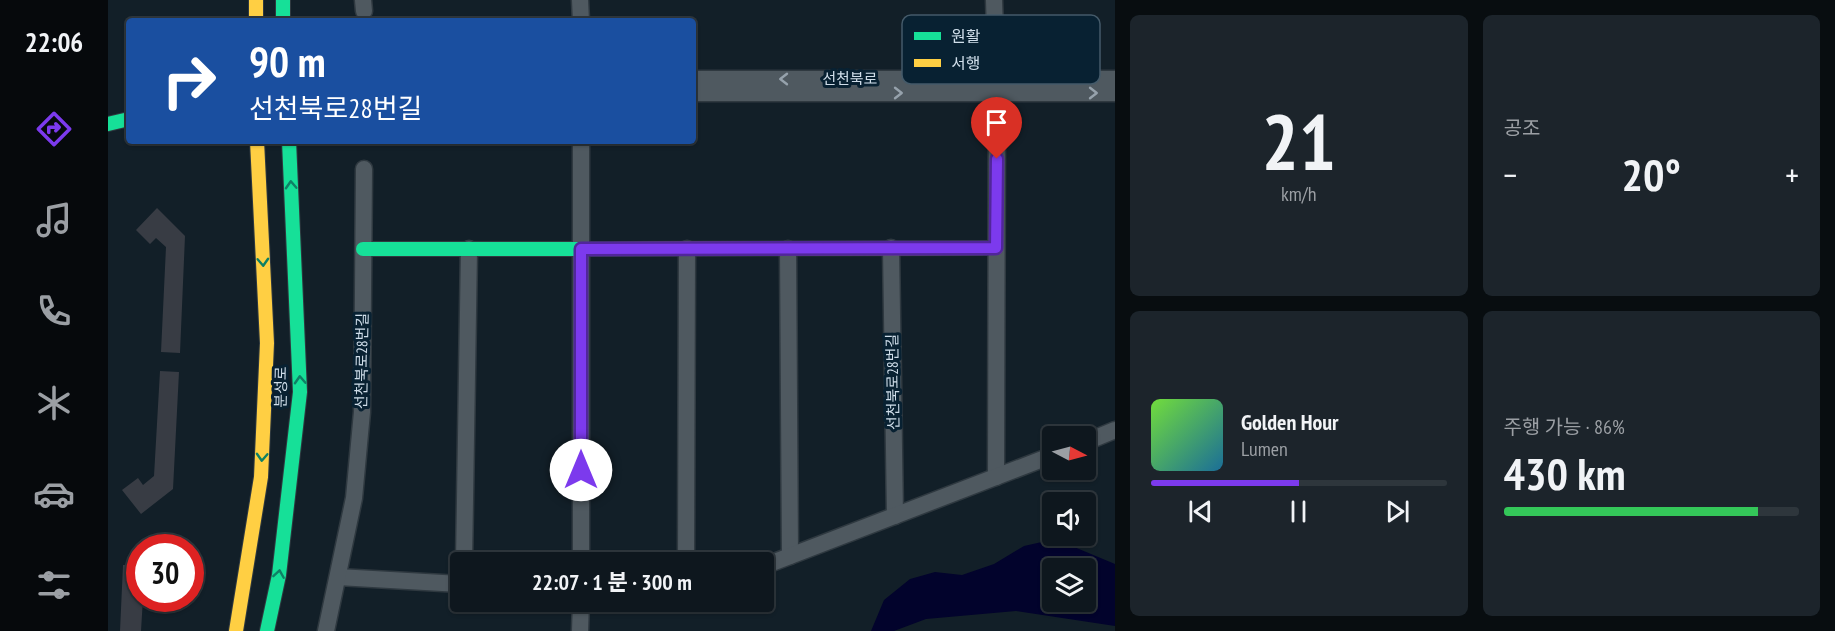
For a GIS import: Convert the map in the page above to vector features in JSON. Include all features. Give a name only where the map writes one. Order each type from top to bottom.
[{"type":"main road","points":[[256,0],[256,18]]},
{"type":"main road","points":[[282,0],[283,18]]},
{"type":"main road","points":[[108,124],[126,120]]},
{"type":"main road","name":"분성로","points":[[236,631],[261,477],[267,343],[257,144]]},
{"type":"main road","name":"분성로","points":[[267,631],[279,574],[300,392],[289,144]]},
{"type":"main road","points":[[363,249],[996,248]]},
{"type":"street","points":[[580,0],[581,18]]},
{"type":"street","points":[[994,0],[994,15]]},
{"type":"street","name":"선천북로","points":[[696,79],[902,84]]},
{"type":"street","name":"선천북로","points":[[1100,80],[1115,79]]},
{"type":"street","name":"선천북로","points":[[909,84],[1115,93]]},
{"type":"street","name":"선천북로","points":[[696,93],[1030,84]]},
{"type":"street","points":[[996,86],[996,477]]},
{"type":"street","points":[[581,144],[581,552]]},
{"type":"street","name":"선천북로28번길","points":[[326,631],[354,498],[362,412],[364,169]]},
{"type":"street","name":"선천북로28번길","points":[[891,248],[895,516]]},
{"type":"street","points":[[464,552],[469,249]]},
{"type":"street","points":[[686,552],[687,249]]},
{"type":"street","points":[[788,249],[790,556]]},
{"type":"street","points":[[1096,438],[1115,429]]},
{"type":"street","points":[[774,562],[1042,459]]},
{"type":"street","points":[[338,577],[450,583]]},
{"type":"street","points":[[580,631],[581,612]]},
{"type":"water","points":[[1042,542],[1042,546],[1072,546],[1115,564],[1115,626],[1016,611],[926,619],[894,631],[871,631],[884,600],[910,579],[935,572],[962,575],[994,564],[1024,546]]},
{"type":"building","points":[[157,208],[185,236],[180,353],[161,352],[166,247],[156,238],[150,244],[136,230]]},
{"type":"building","points":[[160,371],[179,372],[173,489],[141,514],[122,490],[138,478],[143,485],[154,476]]},
{"type":"building","points":[[123,565],[126,565],[126,612],[142,612],[141,631],[120,631]]},
{"type":"traffic: fast","points":[[283,0],[283,18]]},
{"type":"traffic: fast","points":[[108,124],[126,120]]},
{"type":"traffic: fast","points":[[267,631],[279,575],[300,392],[289,144]]},
{"type":"traffic: fast","points":[[363,249],[606,249]]},
{"type":"traffic: slow","points":[[256,0],[256,18]]},
{"type":"traffic: slow","points":[[236,631],[261,477],[267,343],[257,144]]},
{"type":"traffic: slow","points":[[606,249],[996,248]]},
{"type":"route","points":[[581,470],[581,249],[996,248],[997,159]]}]
